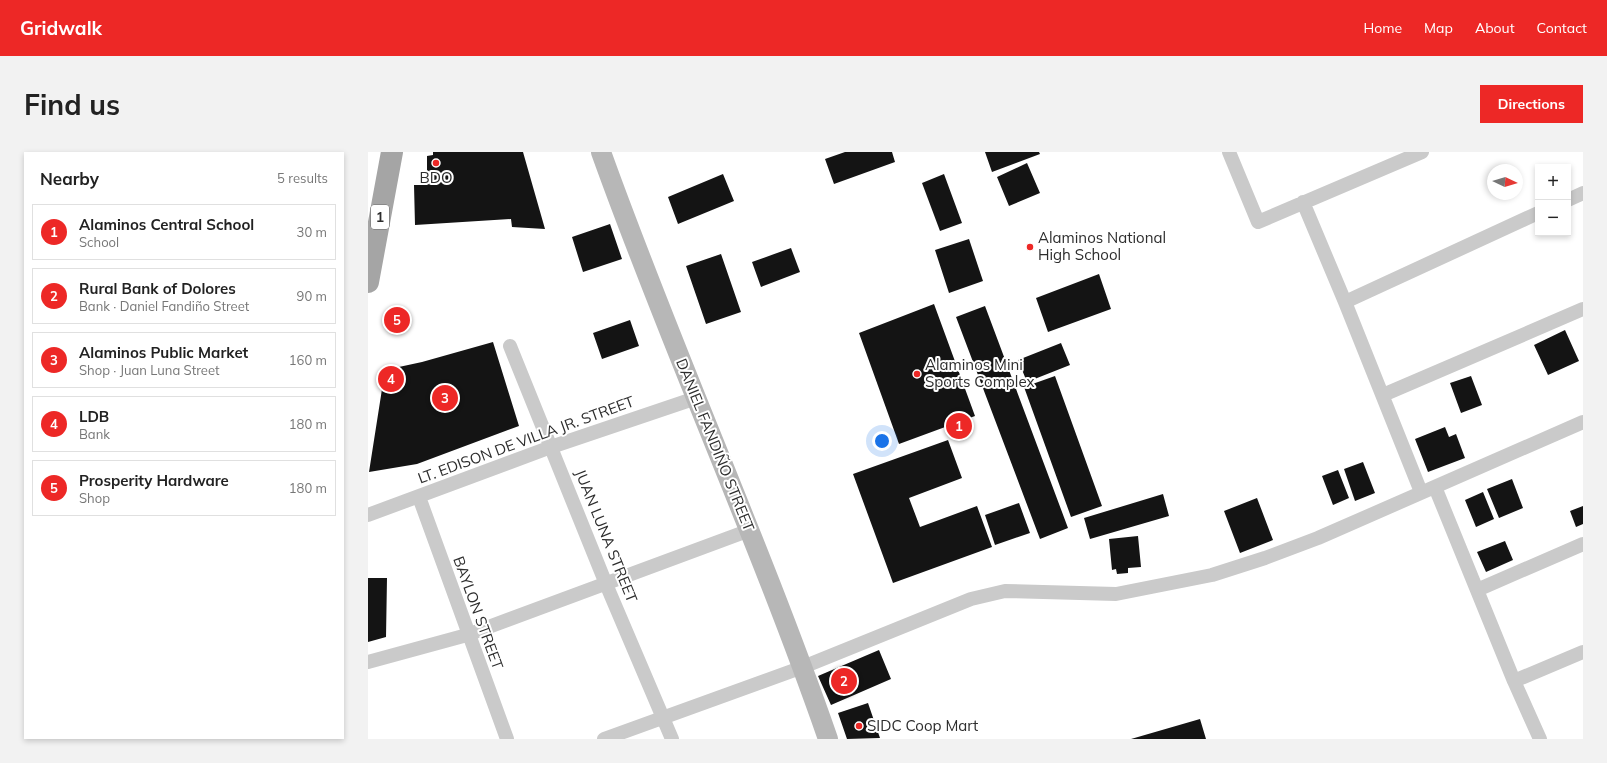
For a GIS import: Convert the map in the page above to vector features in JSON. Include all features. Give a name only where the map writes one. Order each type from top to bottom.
[{"type":"main road","name":"1","points":[[368,282],[392,152]]},
{"type":"street","name":"DANIEL FANDIÑO STREET","points":[[601,152],[696,398],[750,530],[803,667],[828,739]]},
{"type":"street","points":[[1229,152],[1258,222],[1422,152]]},
{"type":"street","points":[[1571,199],[1583,193]]},
{"type":"street","points":[[1303,202],[1422,492]]},
{"type":"street","points":[[1345,302],[1535,214]]},
{"type":"street","points":[[1383,395],[1583,309]]},
{"type":"street","name":"JUAN LUNA STREET","points":[[510,346],[606,584],[664,717],[672,739]]},
{"type":"street","name":"LT. EDISON DE VILLA JR. STREET","points":[[368,515],[551,447],[696,398]]},
{"type":"street","points":[[604,739],[803,667],[970,599],[1005,590],[1116,594],[1212,575],[1318,538],[1583,422]]},
{"type":"street","points":[[1435,487],[1514,681],[1540,739]]},
{"type":"street","name":"BAYLON STREET","points":[[419,497],[467,635],[506,739]]},
{"type":"street","points":[[368,662],[467,635],[750,530]]},
{"type":"street","points":[[1477,590],[1583,544]]},
{"type":"street","points":[[1514,681],[1583,652]]},
{"type":"building","points":[[433,152],[523,152],[545,229],[512,227],[511,219],[415,225],[414,185],[427,185],[427,156],[433,155]]},
{"type":"building","points":[[845,152],[892,152],[895,162],[834,184],[825,159]]},
{"type":"building","points":[[985,152],[1039,152],[1040,154],[992,172]]},
{"type":"building","points":[[1027,163],[1040,193],[1009,206],[997,177]]},
{"type":"building","points":[[723,174],[734,201],[678,224],[668,197]]},
{"type":"building","points":[[944,174],[962,223],[940,231],[922,183]]},
{"type":"building","points":[[610,224],[622,259],[583,272],[572,237]]},
{"type":"building","points":[[969,239],[983,281],[949,293],[935,250]]},
{"type":"building","points":[[791,248],[800,272],[761,287],[752,262]]},
{"type":"building","points":[[721,254],[741,312],[706,324],[686,266]]},
{"type":"building","points":[[1099,274],[1111,309],[1048,332],[1036,298]]},
{"type":"building","name":"Alaminos Mini Sports Complex","points":[[934,304],[975,416],[899,444],[859,333]]},
{"type":"building","points":[[985,306],[1068,528],[1040,539],[956,317]]},
{"type":"building","points":[[630,320],[639,346],[602,359],[593,333]]},
{"type":"building","points":[[1565,330],[1579,361],[1548,375],[1534,345]]},
{"type":"building","points":[[493,342],[519,426],[417,464],[369,472],[385,370],[422,362]]},
{"type":"building","points":[[1061,343],[1070,365],[1027,382],[1018,360]]},
{"type":"building","points":[[1055,376],[1102,506],[1071,517],[1024,387]]},
{"type":"building","points":[[1471,376],[1482,405],[1461,413],[1450,383]]},
{"type":"building","points":[[1445,427],[1449,437],[1456,434],[1465,458],[1428,472],[1415,439]]},
{"type":"building","points":[[948,440],[962,478],[909,498],[920,527],[977,506],[992,547],[893,583],[853,474]]},
{"type":"building","points":[[1363,462],[1375,493],[1355,501],[1344,469]]},
{"type":"building","points":[[1338,470],[1349,498],[1333,505],[1322,476]]},
{"type":"building","points":[[1512,479],[1523,508],[1499,518],[1487,489]]},
{"type":"building","points":[[1483,492],[1494,519],[1476,527],[1465,500]]},
{"type":"building","points":[[1163,494],[1169,516],[1090,539],[1084,518]]},
{"type":"building","points":[[1257,498],[1273,540],[1240,553],[1224,511]]},
{"type":"building","points":[[1019,503],[1030,533],[995,545],[985,515]]},
{"type":"building","points":[[1583,506],[1583,524],[1576,527],[1570,511]]},
{"type":"building","points":[[1138,536],[1141,567],[1128,568],[1128,573],[1117,574],[1116,569],[1112,570],[1109,539]]},
{"type":"building","points":[[1505,541],[1513,560],[1486,572],[1477,552]]},
{"type":"building","points":[[368,578],[387,578],[386,637],[368,642]]},
{"type":"building","points":[[879,650],[891,679],[831,705],[818,676]]},
{"type":"building","name":"SIDC Coop Mart","points":[[868,703],[880,738],[847,739],[838,713]]},
{"type":"building","points":[[1200,719],[1206,739],[1131,739]]},
{"type":"place","name":"BDO","points":[[436,163]]},
{"type":"place","name":"Alaminos National High School","points":[[1030,247]]},
{"type":"place","name":"Prosperity Hardware","points":[[397,320]]},
{"type":"place","name":"Alaminos Mini Sports Complex","points":[[917,374]]},
{"type":"place","name":"LDB","points":[[391,379]]},
{"type":"place","name":"Alaminos Public Market","points":[[445,398]]},
{"type":"place","name":"Alaminos Central School","points":[[959,426]]},
{"type":"place","name":"Rural Bank of Dolores","points":[[844,681]]},
{"type":"place","name":"SIDC Coop Mart","points":[[859,726]]}]
